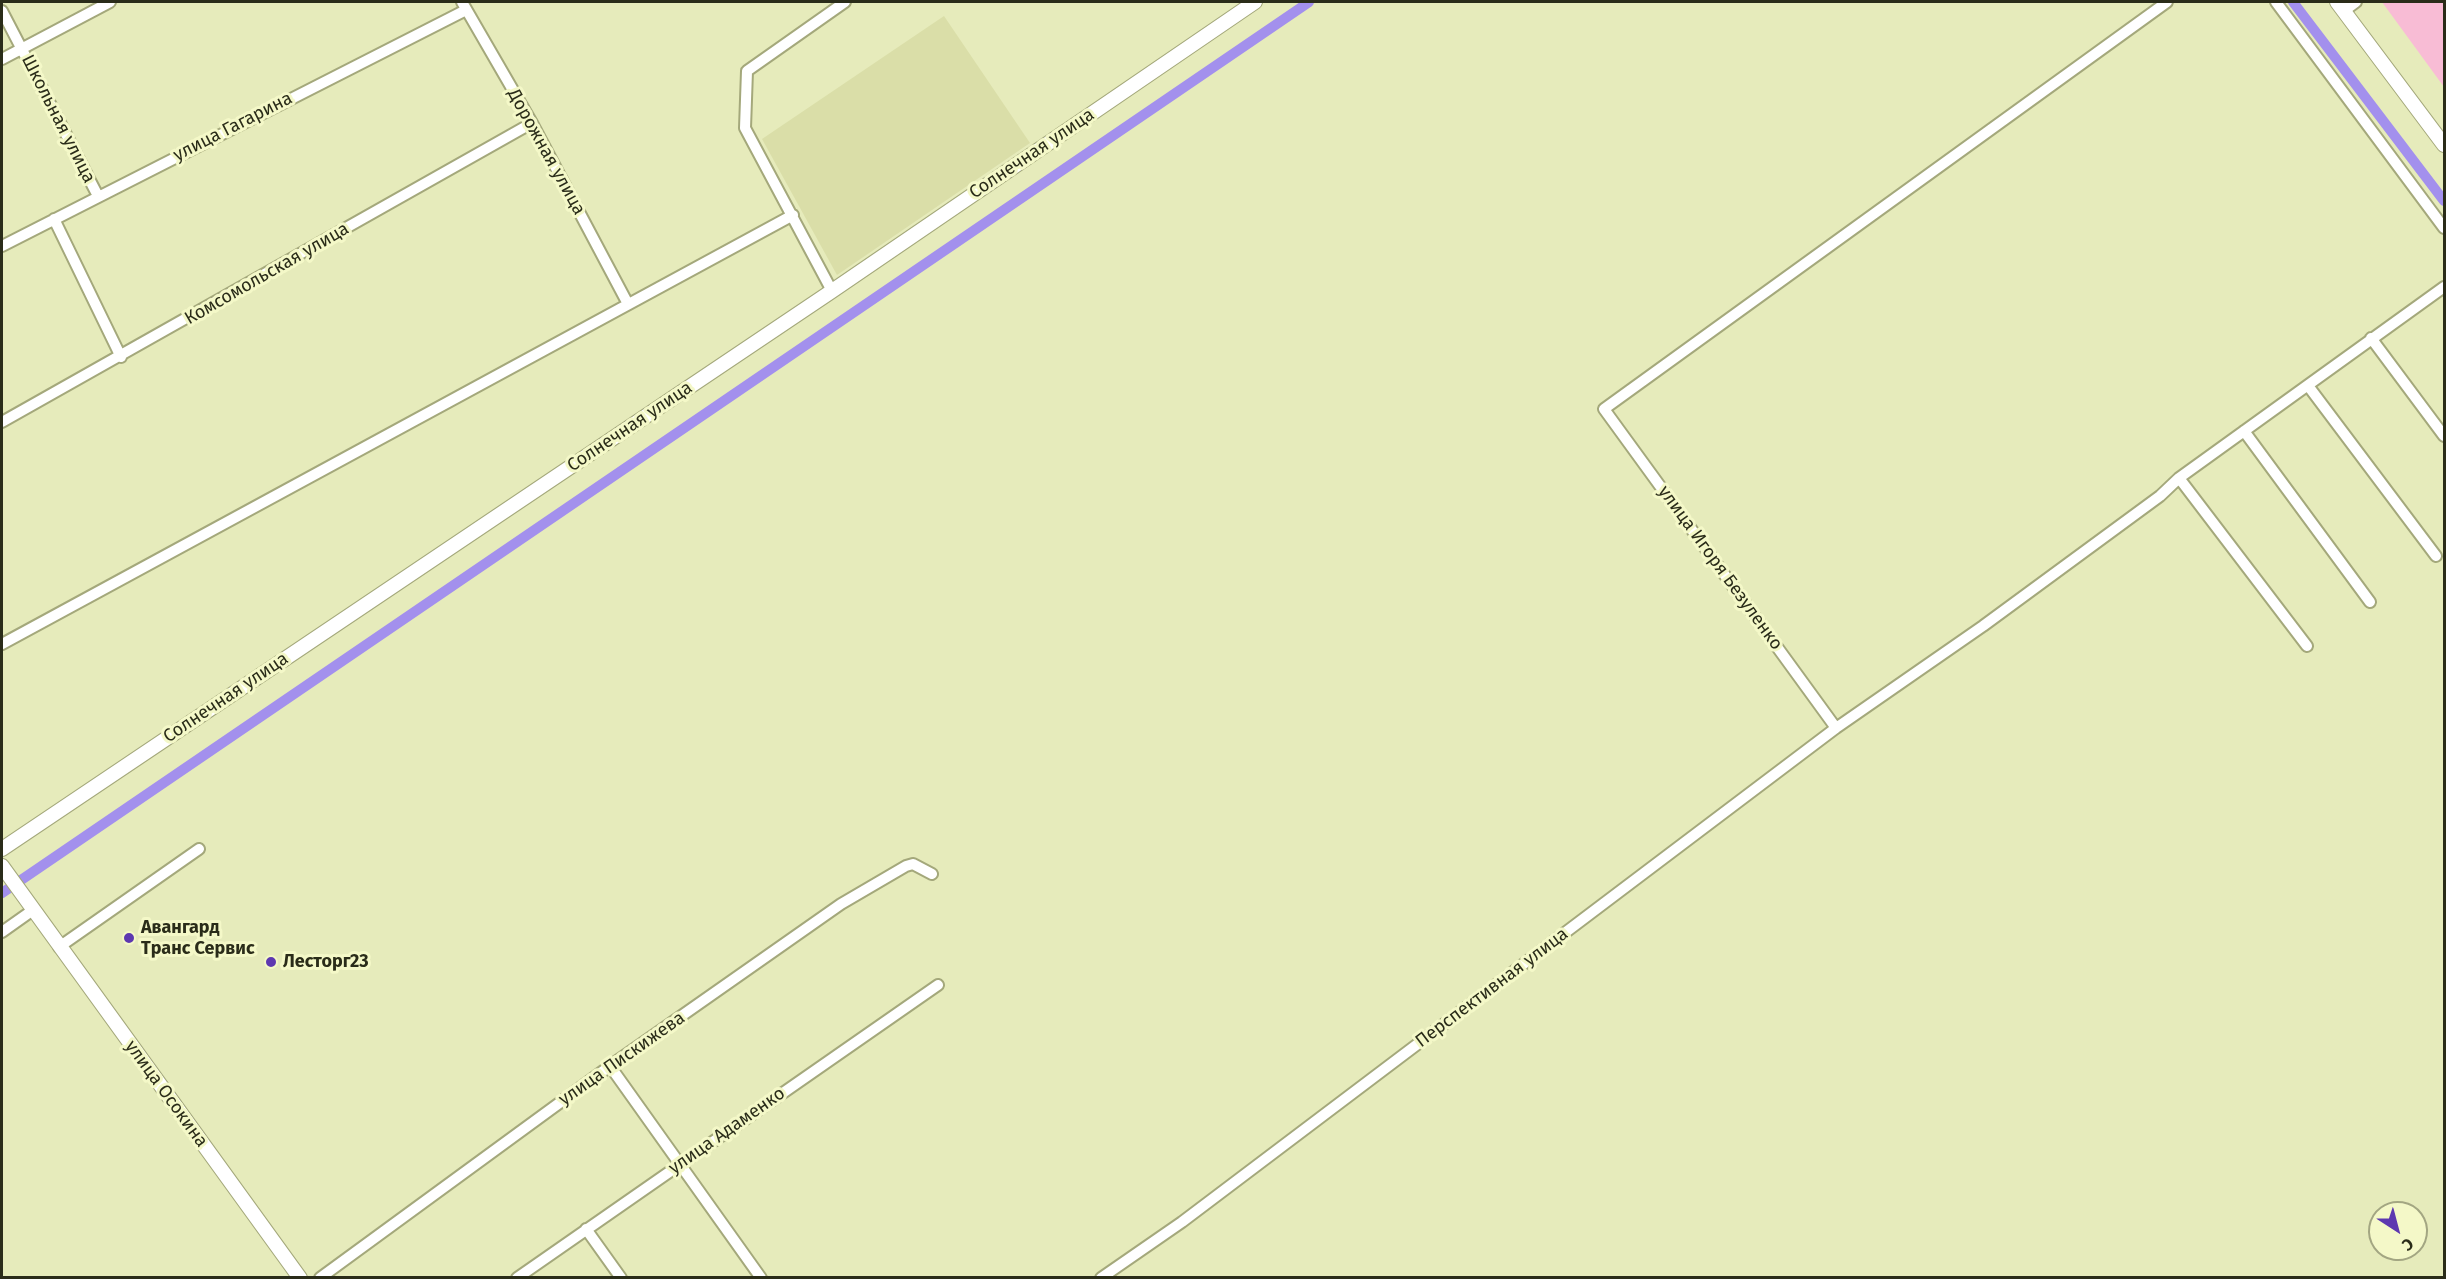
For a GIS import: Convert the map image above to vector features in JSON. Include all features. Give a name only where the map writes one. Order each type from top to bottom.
[{"type":"main road","name":"Солнечная улица","points":[[2,849],[832,291],[1255,2]]},
{"type":"main road","points":[[2341,6],[2445,145]]},
{"type":"main road","name":"улица Осокина","points":[[5,871],[300,1278]]},
{"type":"street","points":[[2,59],[110,2]]},
{"type":"street","points":[[832,291],[745,128],[747,71],[845,2]]},
{"type":"street","name":"улица Игоря Безуленко","points":[[1836,728],[1604,409],[2167,2]]},
{"type":"street","points":[[2276,2],[2445,228]]},
{"type":"street","points":[[2341,6],[2356,2]]},
{"type":"street","name":"Дорожная улица","points":[[464,6],[532,123],[628,304]]},
{"type":"street","name":"улица Гагарина","points":[[2,246],[464,6]]},
{"type":"street","name":"Школьная улица","points":[[2,11],[98,196]]},
{"type":"street","name":"Комсомольская улица","points":[[2,422],[532,123]]},
{"type":"street","points":[[2,644],[793,215]]},
{"type":"street","points":[[54,219],[120,357]]},
{"type":"street","name":"Перспективная улица","points":[[1101,1278],[1182,1222],[1836,728],[2070,563],[2160,496],[2179,478],[2309,387],[2371,338],[2445,287]]},
{"type":"street","points":[[2371,338],[2445,436]]},
{"type":"street","points":[[2309,387],[2436,556]]},
{"type":"street","points":[[2244,431],[2370,602]]},
{"type":"street","points":[[2179,478],[2307,646]]},
{"type":"street","points":[[60,947],[199,849]]},
{"type":"street","name":"улица Пискижева","points":[[320,1278],[778,946],[893,872],[913,864],[932,874]]},
{"type":"street","points":[[2,932],[33,910]]},
{"type":"street","name":"улица Адаменко","points":[[517,1278],[938,986]]},
{"type":"street","points":[[610,1066],[761,1278]]},
{"type":"street","points":[[586,1229],[621,1278]]},
{"type":"shaded area","points":[[2382,2],[2444,2],[2444,87]]},
{"type":"shaded area","points":[[944,16],[1030,143],[837,275],[762,139]]},
{"type":"waterway","points":[[2,893],[1309,2]]},
{"type":"waterway","points":[[2293,2],[2444,201]]},
{"type":"place","name":"Авангард Транс Сервис","points":[[129,938]]},
{"type":"place","name":"Лесторг23","points":[[271,962]]}]
